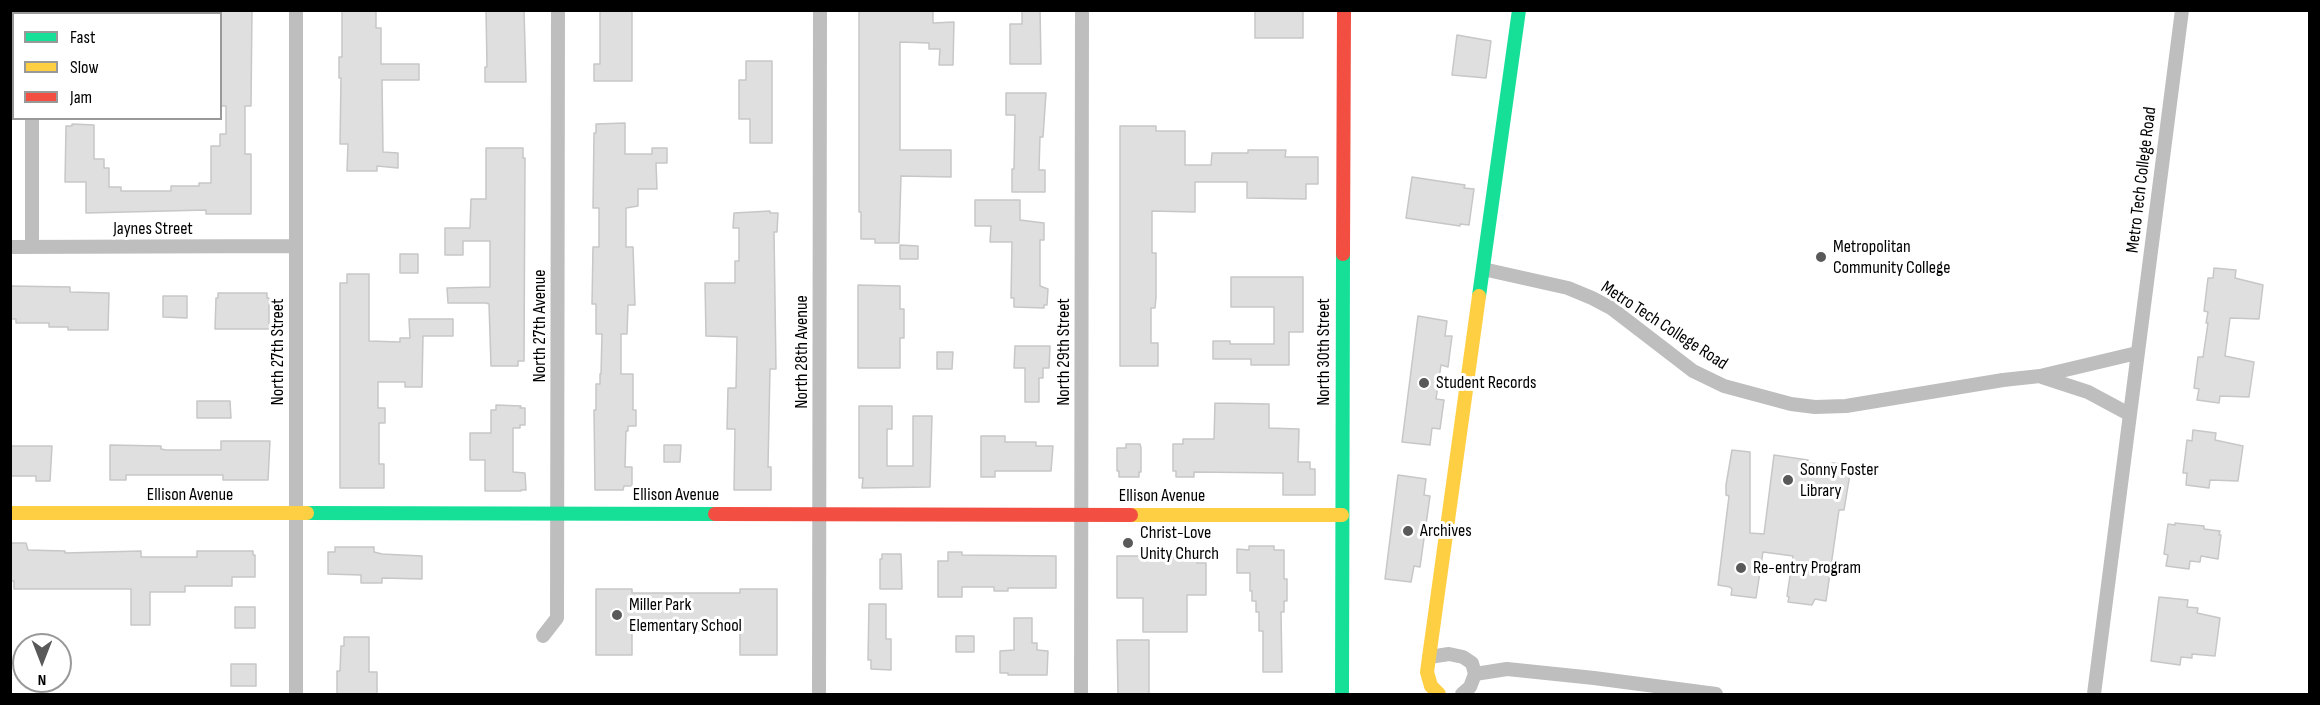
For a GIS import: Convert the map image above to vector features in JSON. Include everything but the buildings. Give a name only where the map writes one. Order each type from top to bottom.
[{"type":"main road","name":"North 30th Street","points":[[1342,694],[1344,10]]},
{"type":"main road","points":[[1439,694],[1431,686],[1427,672],[1519,10]]},
{"type":"main road","name":"Ellison Avenue","points":[[10,513],[1342,515]]},
{"type":"street","name":"North 27th Street","points":[[296,10],[296,694]]},
{"type":"street","name":"North 27th Avenue","points":[[543,636],[557,618],[558,10]]},
{"type":"street","name":"North 28th Avenue","points":[[819,694],[820,10]]},
{"type":"street","name":"North 29th Street","points":[[1081,694],[1082,10]]},
{"type":"street","name":"Metro Tech College Road","points":[[2094,694],[2182,10]]},
{"type":"street","points":[[32,120],[32,247]]},
{"type":"street","name":"Jaynes Street","points":[[10,247],[296,246]]},
{"type":"street","name":"Metro Tech College Road","points":[[1484,269],[1568,288],[1592,298],[1611,308],[1693,371],[1724,386],[1787,404],[1815,407],[1846,406],[2040,376],[2137,353]]},
{"type":"street","name":"Metro Tech College Road","points":[[2040,376],[2088,392],[2129,414]]},
{"type":"street","points":[[1429,657],[1449,654],[1464,657],[1472,663],[1475,674],[1470,687],[1462,694]]},
{"type":"street","points":[[1475,674],[1507,669],[1716,694]]},
{"type":"traffic: fast","points":[[1479,296],[1519,10]]},
{"type":"traffic: fast","points":[[1342,694],[1343,254]]},
{"type":"traffic: fast","points":[[307,513],[715,514]]},
{"type":"traffic: slow","points":[[1439,694],[1431,686],[1427,672],[1479,296]]},
{"type":"traffic: slow","points":[[10,513],[307,513]]},
{"type":"traffic: slow","points":[[1131,515],[1342,515]]},
{"type":"traffic: jam","points":[[1343,254],[1344,10]]},
{"type":"traffic: jam","points":[[715,514],[1131,515]]},
{"type":"place","name":"Metropolitan Community College","points":[[1821,257]]},
{"type":"place","name":"Student Records","points":[[1424,383]]},
{"type":"place","name":"Sonny Foster Library","points":[[1788,480]]},
{"type":"place","name":"Archives","points":[[1408,531]]},
{"type":"place","name":"Christ-Love Unity Church","points":[[1128,543]]},
{"type":"place","name":"Re-entry Program","points":[[1741,568]]},
{"type":"place","name":"Miller Park Elementary School","points":[[617,615]]}]
